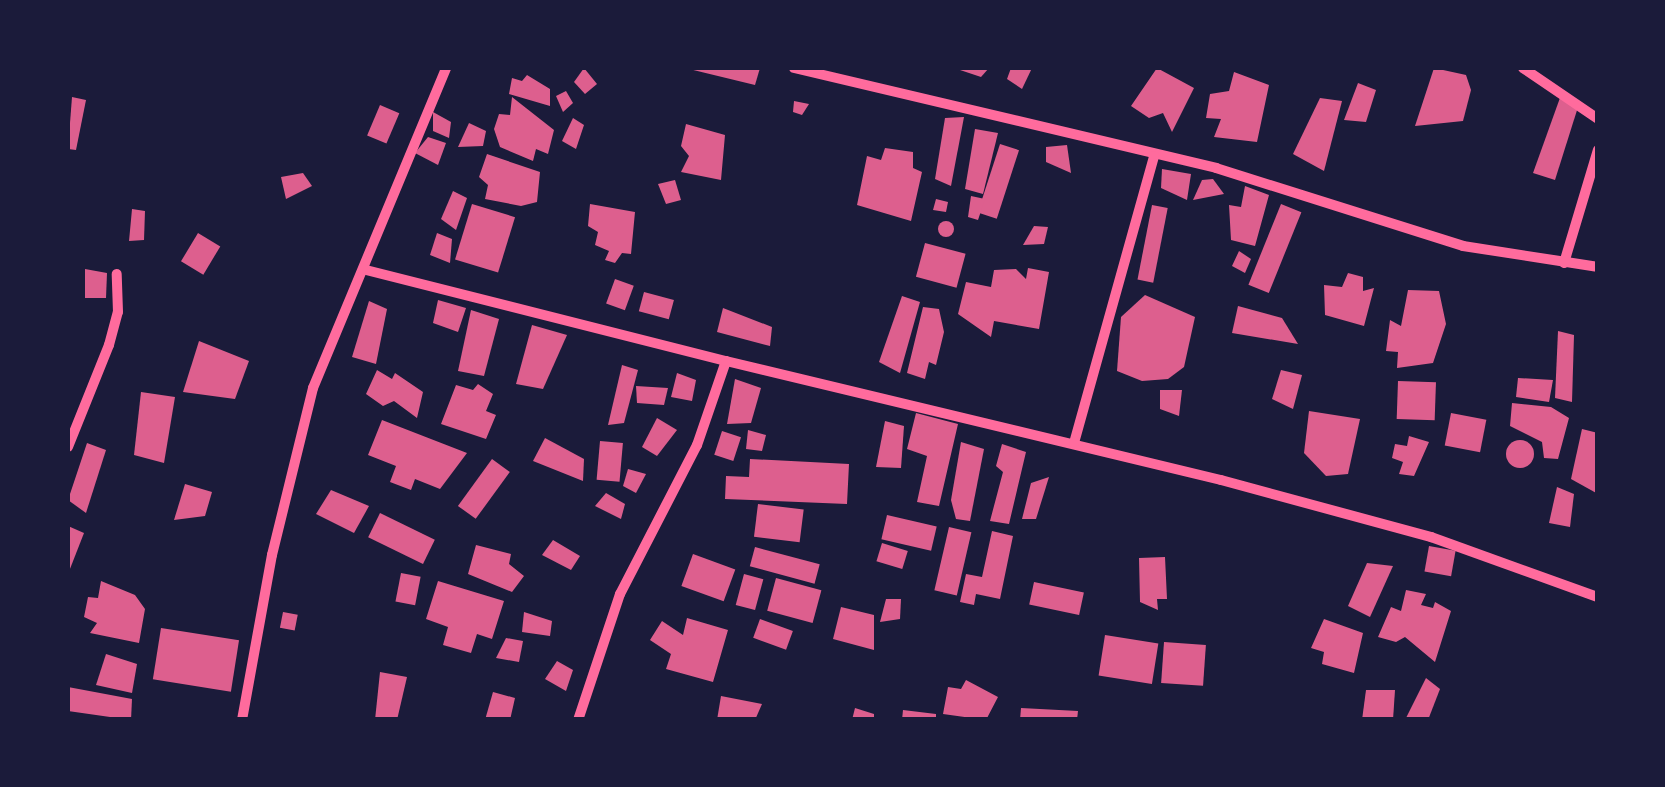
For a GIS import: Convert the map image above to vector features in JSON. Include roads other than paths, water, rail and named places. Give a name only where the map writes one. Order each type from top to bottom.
[{"type":"street","points":[[242,720],[272,555],[312,388],[366,270],[446,68]]},
{"type":"street","points":[[794,68],[1282,188],[1463,246],[1598,267]]},
{"type":"street","points":[[1522,68],[1598,119]]},
{"type":"street","points":[[1564,263],[1598,150]]},
{"type":"street","points":[[1074,442],[1154,156]]},
{"type":"street","points":[[366,270],[726,361],[1074,442],[1431,537],[1598,597]]},
{"type":"street","points":[[68,447],[113,329],[117,274]]},
{"type":"street","points":[[578,720],[620,594],[697,445],[726,361]]}]
